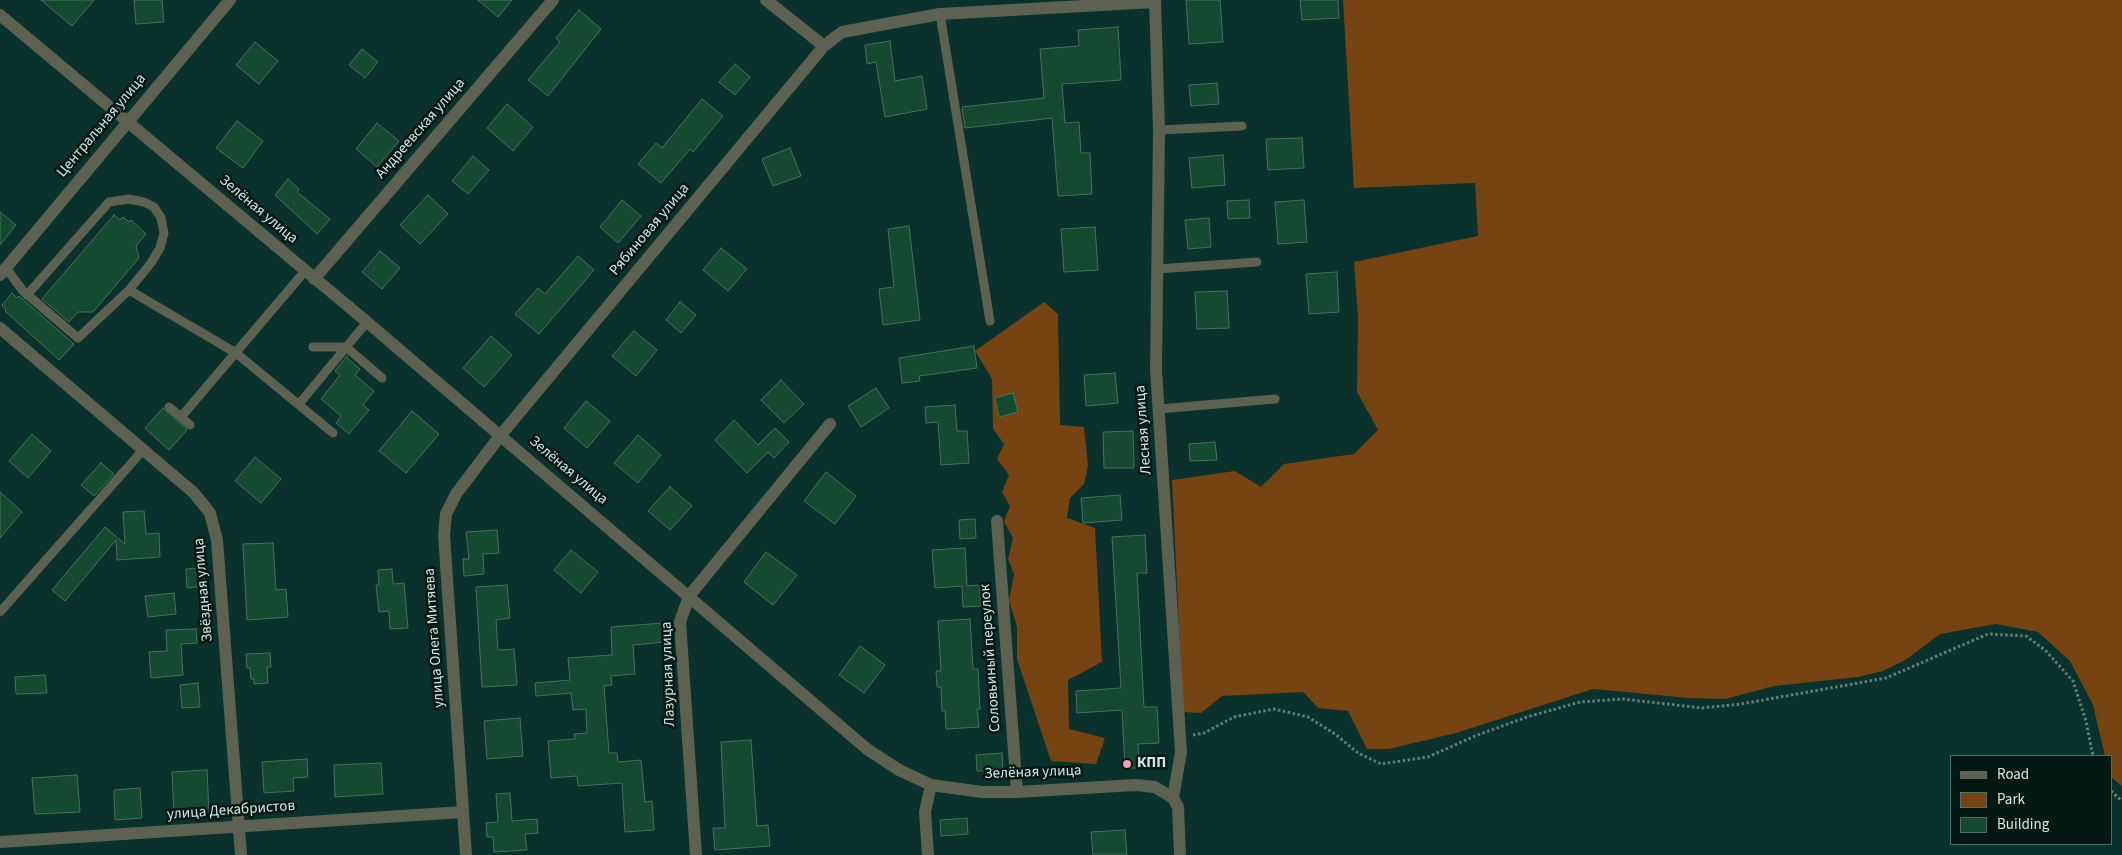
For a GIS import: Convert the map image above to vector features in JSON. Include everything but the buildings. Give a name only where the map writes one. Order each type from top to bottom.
[{"type":"street","name":"Центральная улица","points":[[3,271],[230,0]]},
{"type":"street","name":"Андреевская улица","points":[[310,275],[553,0]]},
{"type":"street","points":[[766,0],[824,46]]},
{"type":"street","name":"Рябиновая улица","points":[[500,436],[824,46],[842,32],[940,14],[1155,1]]},
{"type":"street","name":"Лесная улица","points":[[1155,1],[1159,130],[1156,370],[1181,752],[1173,798],[1178,807],[1180,855]]},
{"type":"street","name":"Зелёная улица","points":[[0,15],[367,322],[867,749],[900,770],[931,784],[982,792],[1017,792],[1141,785],[1156,788],[1173,798]]},
{"type":"street","name":"Звёздная улица","points":[[0,328],[194,493],[210,513],[218,540],[241,855]]},
{"type":"street","name":"Лазурная улица","points":[[696,855],[680,622],[689,596],[830,424]]},
{"type":"street","name":"улица Олега Митяева","points":[[466,855],[444,535],[446,514],[456,494],[500,436]]},
{"type":"street","name":"Соловьиный переулок","points":[[997,521],[1017,792]]},
{"type":"street","points":[[928,855],[925,812],[931,784]]},
{"type":"street","name":"улица Декабристов","points":[[3,846],[463,812]]},
{"type":"lane","points":[[940,14],[990,321]]},
{"type":"lane","points":[[1159,130],[1242,126]]},
{"type":"lane","points":[[3,271],[27,295],[78,338],[129,290],[152,263],[160,248],[164,233],[161,218],[154,207],[144,202],[129,199],[108,202],[27,295]]},
{"type":"lane","points":[[1157,269],[1257,262]]},
{"type":"lane","points":[[181,417],[236,353],[310,275]]},
{"type":"lane","points":[[129,290],[236,353],[333,433]]},
{"type":"lane","points":[[299,404],[367,322]]},
{"type":"lane","points":[[313,347],[346,347],[382,378]]},
{"type":"lane","points":[[1159,410],[1275,399]]},
{"type":"lane","points":[[169,407],[190,425]]},
{"type":"lane","points":[[0,612],[143,450]]},
{"type":"path","points":[[1180,736],[1204,733],[1234,717],[1274,709],[1308,717],[1335,734],[1358,752],[1381,764],[1428,757],[1483,733],[1527,717],[1580,702],[1623,699],[1702,708],[1741,704],[1878,680],[1988,634],[2026,636],[2046,652],[2073,680],[2086,721],[2093,755]]},
{"type":"path","points":[[2112,792],[2122,801]]},
{"type":"green space","points":[[1343,0],[2122,0],[2122,786],[2112,778],[2112,755],[2105,755],[2093,705],[2070,661],[2038,632],[1996,624],[1940,634],[1907,659],[1883,671],[1858,677],[1774,686],[1725,699],[1689,698],[1593,689],[1456,733],[1389,749],[1367,749],[1348,711],[1318,708],[1303,692],[1222,696],[1201,713],[1183,712],[1172,480],[1235,471],[1261,487],[1284,464],[1354,454],[1378,430],[1357,392],[1358,318],[1354,262],[1478,236],[1475,183],[1354,188]]},
{"type":"green space","points":[[1044,302],[1058,314],[1060,425],[1084,427],[1088,466],[1084,484],[1070,498],[1067,518],[1095,528],[1102,662],[1068,680],[1069,729],[1105,738],[1096,764],[1051,761],[1017,659],[1017,627],[1009,601],[1014,574],[1008,559],[1013,538],[1004,522],[1010,506],[1002,492],[1009,475],[997,459],[1004,444],[993,429],[992,379],[975,351]]},
{"type":"place","name":"КПП","points":[[1127,764]]}]
